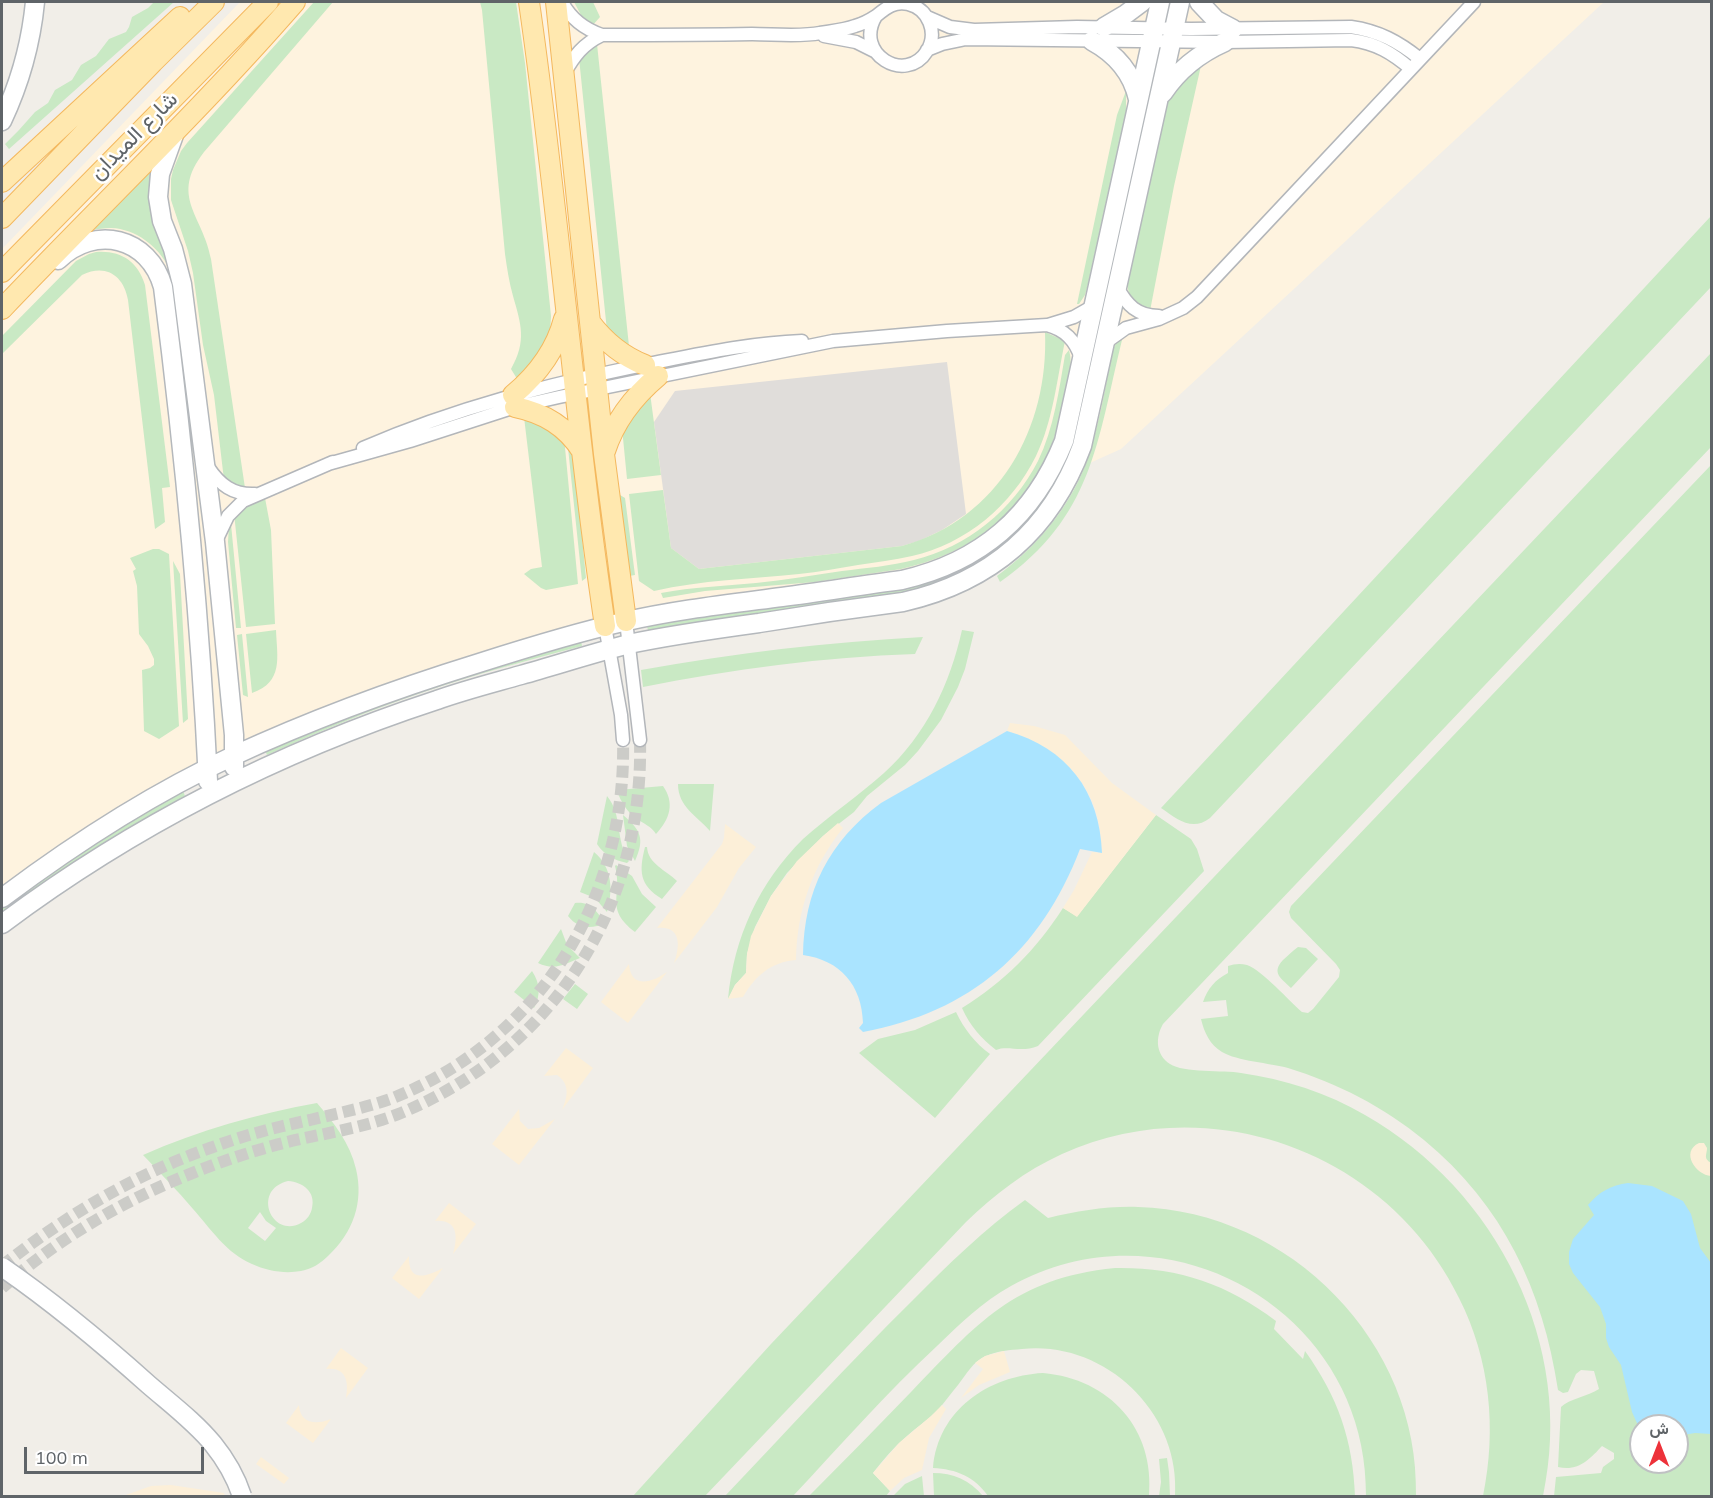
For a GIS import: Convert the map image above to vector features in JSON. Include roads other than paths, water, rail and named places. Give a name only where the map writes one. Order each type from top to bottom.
[{"type":"main road","points":[[2,182],[198,2]]},
{"type":"main road","name":"شارع الميدان","points":[[2,218],[214,2]]},
{"type":"main road","name":"شارع الميدان","points":[[2,272],[268,2]]},
{"type":"main road","points":[[2,309],[242,63],[295,2]]},
{"type":"main road","points":[[529,2],[605,626]]},
{"type":"main road","points":[[556,2],[604,454],[626,621]]},
{"type":"main road","points":[[566,313],[548,356],[514,401],[554,422],[570,436],[583,454]]},
{"type":"main road","points":[[590,322],[616,350],[651,370],[613,430],[604,454]]},
{"type":"street","points":[[2,121],[26,55],[35,2]]},
{"type":"street","points":[[562,2],[578,23],[602,35],[817,34],[856,26],[876,16],[889,6],[900,3],[917,8],[927,17],[942,24],[966,29],[1104,27],[1153,35]]},
{"type":"street","points":[[1104,27],[1142,2]]},
{"type":"street","points":[[2,898],[70,849],[207,769],[315,721],[395,691],[521,650],[626,621],[718,605],[902,580],[938,570],[972,554],[1002,532],[1028,506],[1049,475],[1064,441],[1160,2]]},
{"type":"street","points":[[2,924],[106,852],[208,795],[337,736],[398,713],[438,699],[619,647],[727,627],[903,602],[940,592],[992,566],[1022,542],[1052,506],[1067,481],[1082,446],[1180,2]]},
{"type":"street","points":[[1199,2],[1229,36]]},
{"type":"street","points":[[1105,343],[1126,328],[1155,321],[1190,303],[1204,291],[1474,2]]},
{"type":"street","points":[[874,51],[869,33],[876,16]]},
{"type":"street","points":[[927,17],[932,30],[927,50]]},
{"type":"street","points":[[1158,102],[1171,81],[1189,64],[1229,36],[1294,27],[1351,27],[1388,37],[1420,59]]},
{"type":"street","points":[[817,34],[856,42],[874,51],[884,61],[896,65],[914,62],[927,50],[942,44],[966,39],[1092,41],[1173,35],[1362,41],[1383,48],[1411,69]]},
{"type":"street","points":[[564,75],[579,51],[602,35]]},
{"type":"street","points":[[1092,41],[1110,52],[1124,67],[1133,82],[1138,100]]},
{"type":"street","points":[[176,130],[160,174],[158,197],[162,221],[173,249],[182,284],[206,465],[234,735],[234,782]]},
{"type":"street","points":[[15,295],[37,280],[72,249],[80,244],[97,240],[115,240],[131,246],[146,256],[161,278],[187,492],[208,795]]},
{"type":"street","points":[[1117,287],[1125,301],[1139,313],[1152,316],[1167,315]]},
{"type":"street","points":[[215,542],[231,511],[256,494],[328,464],[420,438],[514,401],[748,346],[795,341],[833,341],[1047,326],[1074,317],[1095,304]]},
{"type":"street","points":[[1047,326],[1060,330],[1071,338],[1082,362]]},
{"type":"street","points":[[206,465],[217,480],[229,489],[242,494],[256,494]]},
{"type":"street","points":[[623,740],[619,647],[626,621]]},
{"type":"street","points":[[605,626],[619,647],[640,740]]},
{"type":"street","points":[[2,1267],[92,1336],[199,1429],[224,1458],[242,1497]]},
{"type":"water","points":[[1007,731],[1047,749],[1076,775],[1095,810],[1102,853],[1080,849],[1064,885],[1045,918],[1023,946],[997,971],[969,992],[937,1009],[902,1023],[863,1032],[859,1028],[863,1023],[862,1009],[853,986],[846,977],[828,962],[803,955],[808,910],[823,869],[847,834],[881,803]]},
{"type":"water","points":[[1628,1183],[1652,1186],[1683,1201],[1691,1214],[1700,1248],[1711,1263],[1711,1434],[1689,1434],[1689,1414],[1633,1414],[1621,1365],[1606,1338],[1606,1324],[1600,1307],[1573,1273],[1569,1264],[1569,1252],[1573,1239],[1594,1215],[1588,1205],[1596,1196],[1616,1185]]},
{"type":"tunnel","points":[[2,1266],[75,1214],[154,1171],[210,1148],[247,1136],[362,1108],[393,1098],[446,1072],[492,1039],[532,1000],[565,956],[591,907],[610,854],[620,798],[623,740]]},
{"type":"tunnel","points":[[2,1288],[63,1241],[95,1221],[163,1185],[235,1157],[272,1146],[369,1124],[401,1113],[456,1085],[504,1051],[545,1010],[580,964],[607,914],[626,859],[637,801],[640,740]]}]
